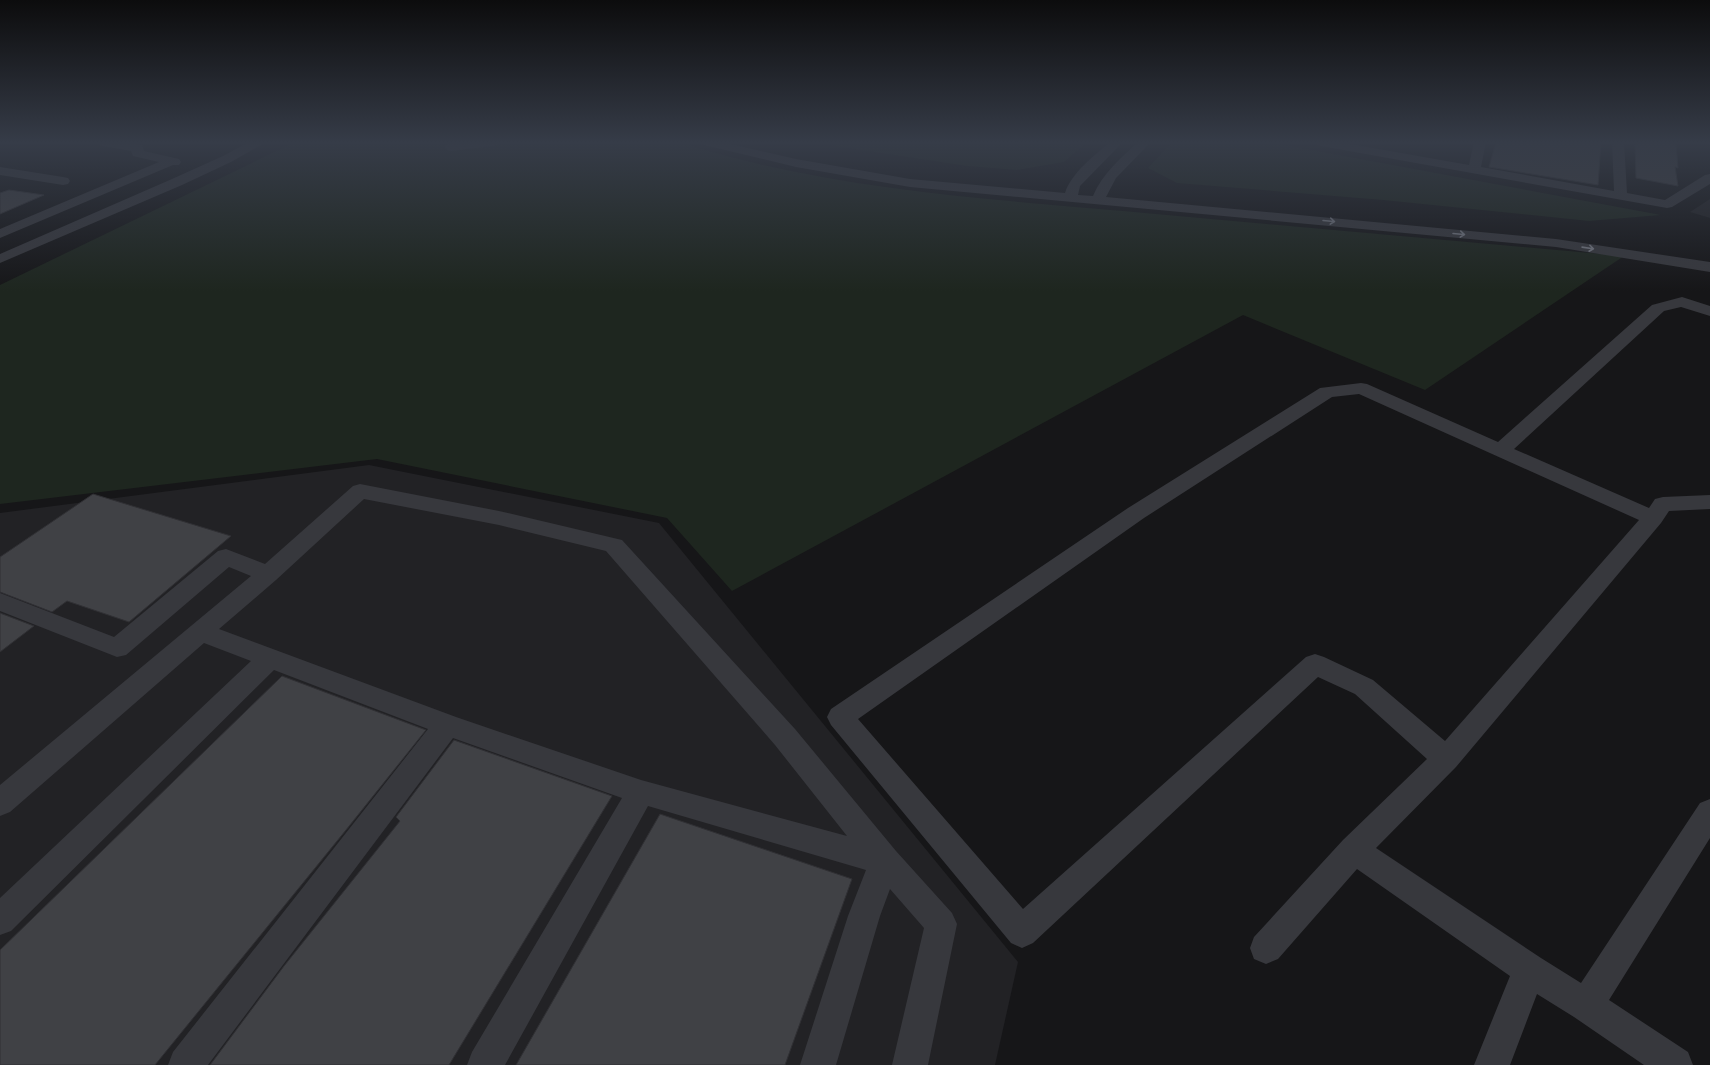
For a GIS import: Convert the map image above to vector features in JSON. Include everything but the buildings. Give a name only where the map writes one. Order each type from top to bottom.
[{"type":"street","points":[[0,234],[100,192]]},
{"type":"street","points":[[0,258],[154,192]]},
{"type":"street","points":[[1067,192],[1556,243],[1710,267]]},
{"type":"street","points":[[1100,194],[1108,192]]},
{"type":"street","points":[[1598,192],[1667,204],[1687,192]]},
{"type":"street","points":[[1621,192],[1621,196]]},
{"type":"street","points":[[1501,450],[1658,308],[1682,302],[1710,311]]},
{"type":"street","points":[[1446,759],[1364,687],[1314,664],[1022,932],[840,717],[1136,513],[1328,392],[1361,388],[1653,518]]},
{"type":"street","points":[[0,803],[268,574],[360,491],[499,518],[614,546],[785,737],[885,861],[941,924],[910,1065]]},
{"type":"street","points":[[1266,948],[1354,850],[1446,759],[1653,518],[1663,504],[1710,502]]},
{"type":"street","points":[[0,602],[117,648],[226,557],[268,574]]},
{"type":"street","points":[[200,632],[447,725],[641,792],[885,861]]},
{"type":"street","points":[[0,920],[271,658]]},
{"type":"street","points":[[186,1065],[447,725]]},
{"type":"street","points":[[485,1065],[641,792]]},
{"type":"street","points":[[1586,1005],[1710,812]]},
{"type":"street","points":[[1354,850],[1529,970],[1586,1005],[1675,1065]]},
{"type":"street","points":[[818,1065],[864,916],[885,861]]},
{"type":"street","points":[[1492,1065],[1529,970]]},
{"type":"shaded area","points":[[192,192],[921,192],[1624,256],[1425,390],[1243,315],[732,591],[667,518],[377,459],[0,504],[0,285]]},
{"type":"shaded area","points":[[1282,192],[1536,192],[1661,215],[1589,221],[1383,200]]},
{"type":"shaded area","points":[[1710,199],[1710,218],[1690,212]]},
{"type":"shaded area","points":[[369,465],[659,523],[1018,962],[995,1065],[0,1065],[0,513]]}]
